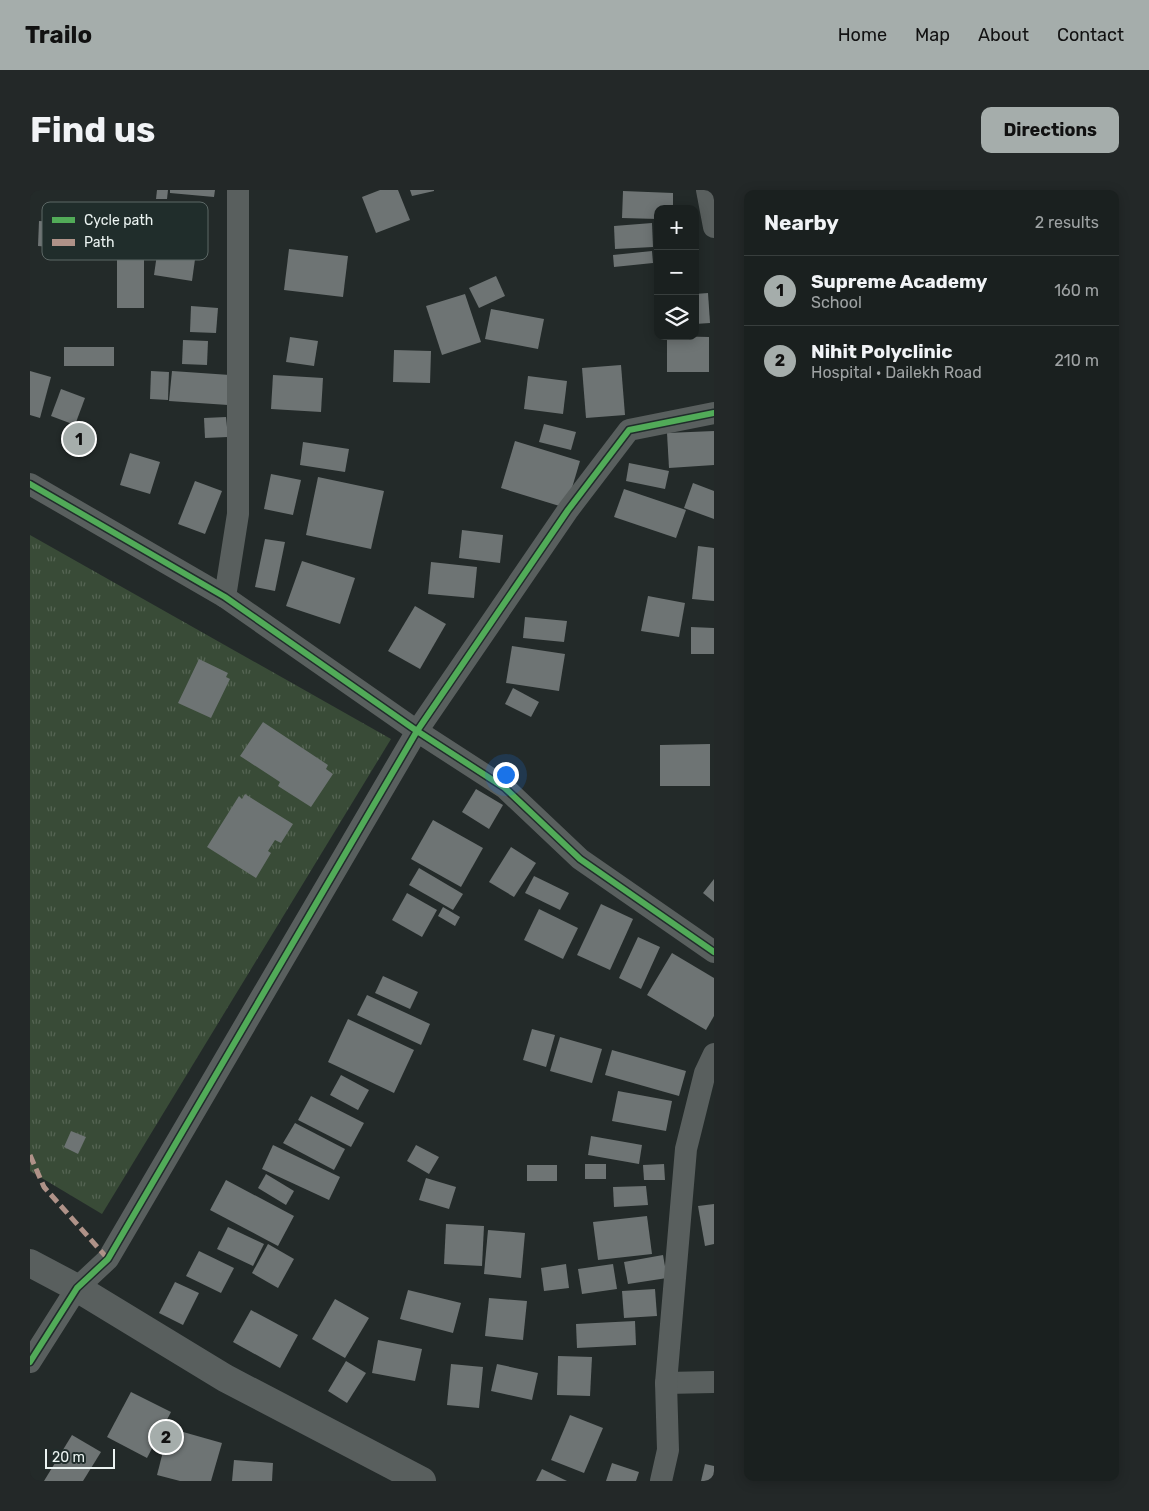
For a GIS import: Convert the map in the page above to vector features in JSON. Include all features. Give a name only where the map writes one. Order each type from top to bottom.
[{"type":"street","points":[[225,597],[238,514],[238,190]]},
{"type":"street","points":[[707,190],[714,221]]},
{"type":"street","points":[[30,1362],[78,1288],[108,1259],[417,731],[568,510],[630,430],[714,412]]},
{"type":"street","points":[[30,484],[225,597],[417,731],[506,788],[580,859],[714,952]]},
{"type":"street","points":[[661,1481],[668,1450],[666,1383],[686,1149],[705,1073],[714,1054]]},
{"type":"street","points":[[30,1263],[78,1288],[224,1378],[413,1478]]},
{"type":"street","points":[[666,1383],[714,1382]]},
{"type":"green space","points":[[30,535],[391,739],[102,1214],[30,1171]]},
{"type":"building","points":[[157,190],[168,190],[167,199],[156,199]]},
{"type":"building","points":[[170,190],[215,190],[214,197],[170,193]]},
{"type":"building","points":[[380,190],[398,190],[410,220],[376,233],[362,197]]},
{"type":"building","points":[[410,190],[434,190],[434,191],[412,196]]},
{"type":"building","points":[[623,191],[673,193],[673,205],[654,205],[654,219],[622,218]]},
{"type":"building","points":[[39,221],[42,221],[42,246],[38,246]]},
{"type":"building","points":[[652,223],[653,247],[615,249],[614,226]]},
{"type":"building","points":[[289,249],[348,256],[343,297],[284,290]]},
{"type":"building","points":[[652,251],[653,263],[614,267],[613,255]]},
{"type":"building","points":[[117,260],[144,260],[144,308],[117,308]]},
{"type":"building","points":[[156,260],[195,260],[192,281],[154,275]]},
{"type":"building","points":[[496,276],[505,296],[479,308],[469,288]]},
{"type":"building","points":[[708,293],[710,323],[699,324],[699,294]]},
{"type":"building","points":[[465,294],[481,342],[442,355],[426,306]]},
{"type":"building","points":[[191,306],[218,308],[216,333],[190,332]]},
{"type":"building","points":[[491,309],[544,319],[538,349],[485,339]]},
{"type":"building","points":[[290,337],[318,341],[314,366],[286,362]]},
{"type":"building","points":[[699,337],[709,337],[709,372],[667,372],[667,340],[699,340]]},
{"type":"building","points":[[183,340],[208,341],[207,365],[182,364]]},
{"type":"building","points":[[64,347],[114,347],[114,366],[64,366]]},
{"type":"building","points":[[394,350],[431,351],[430,383],[393,382]]},
{"type":"building","points":[[621,365],[625,415],[586,418],[582,368]]},
{"type":"building","points":[[30,371],[51,377],[40,418],[30,415]]},
{"type":"building","points":[[151,371],[169,372],[168,400],[150,399]]},
{"type":"building","points":[[172,371],[230,375],[228,405],[169,401]]},
{"type":"building","points":[[273,375],[323,378],[321,412],[271,409]]},
{"type":"building","points":[[528,376],[567,381],[563,414],[524,409]]},
{"type":"building","points":[[61,389],[85,398],[75,425],[51,416]]},
{"type":"building","points":[[226,417],[228,437],[205,438],[204,418]]},
{"type":"building","points":[[544,424],[576,432],[571,450],[539,442]]},
{"type":"building","points":[[714,431],[714,465],[669,468],[667,433]]},
{"type":"building","points":[[515,441],[580,461],[566,508],[501,488]]},
{"type":"building","points":[[303,442],[349,449],[345,472],[300,465]]},
{"type":"building","points":[[130,453],[160,462],[150,494],[120,485]]},
{"type":"building","points":[[629,463],[669,471],[665,489],[626,481]]},
{"type":"building","points":[[271,474],[301,480],[293,515],[264,509]]},
{"type":"building","points":[[318,477],[384,491],[371,549],[306,535]]},
{"type":"building","points":[[195,481],[222,491],[205,534],[178,524]]},
{"type":"building","points":[[693,483],[714,491],[714,519],[684,508]]},
{"type":"building","points":[[624,489],[686,510],[676,538],[614,517]]},
{"type":"building","points":[[462,530],[503,535],[500,563],[459,558]]},
{"type":"building","points":[[265,539],[285,542],[275,591],[255,587]]},
{"type":"building","points":[[698,546],[714,548],[714,601],[692,599]]},
{"type":"building","points":[[302,561],[355,578],[340,624],[286,606]]},
{"type":"building","points":[[431,562],[477,567],[474,598],[428,594]]},
{"type":"building","points":[[648,596],[685,603],[679,637],[641,631]]},
{"type":"building","points":[[415,606],[446,624],[420,669],[388,651]]},
{"type":"building","points":[[525,617],[567,621],[564,642],[523,638]]},
{"type":"building","points":[[691,627],[714,628],[714,654],[691,654]]},
{"type":"building","points":[[512,646],[565,654],[559,691],[506,683]]},
{"type":"building","points":[[199,659],[228,673],[226,677],[230,679],[211,718],[178,703]]},
{"type":"building","points":[[513,688],[539,702],[531,717],[505,704]]},
{"type":"building","points":[[263,722],[328,765],[326,769],[333,774],[311,807],[278,786],[280,782],[240,756]]},
{"type":"building","points":[[710,744],[710,786],[660,786],[660,745]]},
{"type":"building","points":[[476,789],[503,805],[489,829],[462,812]]},
{"type":"building","points":[[245,794],[293,824],[281,843],[275,840],[268,851],[271,853],[256,878],[207,847],[239,796],[242,799]]},
{"type":"building","points":[[433,820],[483,848],[461,887],[411,859]]},
{"type":"building","points":[[511,847],[536,863],[514,897],[489,882]]},
{"type":"building","points":[[419,868],[463,894],[453,910],[409,885]]},
{"type":"building","points":[[534,876],[569,893],[560,910],[525,893]]},
{"type":"building","points":[[714,879],[714,902],[703,893]]},
{"type":"building","points":[[407,893],[437,910],[422,937],[392,920]]},
{"type":"building","points":[[601,904],[633,919],[610,970],[577,955]]},
{"type":"building","points":[[443,907],[460,917],[455,926],[438,916]]},
{"type":"building","points":[[539,909],[578,928],[563,959],[524,940]]},
{"type":"building","points":[[638,937],[660,947],[641,989],[619,978]]},
{"type":"building","points":[[672,953],[714,978],[714,1016],[706,1030],[647,995]]},
{"type":"building","points":[[383,976],[418,992],[410,1009],[375,993]]},
{"type":"building","points":[[367,995],[430,1024],[421,1045],[357,1015]]},
{"type":"building","points":[[348,1019],[414,1050],[394,1093],[328,1062]]},
{"type":"building","points":[[532,1029],[555,1035],[546,1067],[523,1060]]},
{"type":"building","points":[[560,1037],[602,1049],[592,1083],[550,1071]]},
{"type":"building","points":[[612,1050],[686,1071],[679,1096],[605,1075]]},
{"type":"building","points":[[341,1075],[369,1090],[358,1110],[330,1095]]},
{"type":"building","points":[[618,1091],[672,1101],[666,1131],[612,1121]]},
{"type":"building","points":[[311,1096],[364,1123],[351,1147],[298,1120]]},
{"type":"building","points":[[295,1123],[345,1149],[334,1170],[283,1143]]},
{"type":"building","points":[[71,1131],[86,1137],[78,1154],[64,1147]]},
{"type":"building","points":[[591,1136],[642,1145],[639,1164],[588,1155]]},
{"type":"building","points":[[273,1145],[340,1177],[329,1200],[262,1169]]},
{"type":"building","points":[[416,1145],[439,1157],[429,1174],[407,1161]]},
{"type":"building","points":[[585,1164],[606,1164],[606,1179],[585,1179]]},
{"type":"building","points":[[664,1164],[665,1180],[644,1180],[643,1165]]},
{"type":"building","points":[[527,1165],[557,1165],[557,1181],[527,1181]]},
{"type":"building","points":[[266,1174],[294,1191],[286,1205],[258,1188]]},
{"type":"building","points":[[426,1178],[456,1187],[449,1209],[419,1200]]},
{"type":"building","points":[[226,1180],[294,1216],[278,1246],[210,1210]]},
{"type":"building","points":[[646,1186],[648,1205],[614,1207],[613,1187]]},
{"type":"building","points":[[714,1204],[714,1244],[705,1246],[698,1206]]},
{"type":"building","points":[[647,1216],[652,1254],[598,1260],[593,1222]]},
{"type":"building","points":[[446,1224],[484,1226],[482,1266],[444,1264]]},
{"type":"building","points":[[228,1227],[264,1244],[253,1266],[217,1249]]},
{"type":"building","points":[[488,1230],[525,1233],[521,1278],[484,1274]]},
{"type":"building","points":[[268,1244],[294,1259],[278,1288],[252,1273]]},
{"type":"building","points":[[199,1251],[234,1268],[221,1293],[186,1276]]},
{"type":"building","points":[[663,1255],[667,1278],[628,1284],[624,1262]]},
{"type":"building","points":[[566,1264],[569,1288],[544,1291],[541,1268]]},
{"type":"building","points":[[613,1264],[617,1289],[582,1294],[578,1269]]},
{"type":"building","points":[[175,1282],[199,1293],[183,1325],[159,1313]]},
{"type":"building","points":[[655,1289],[657,1316],[624,1318],[622,1291]]},
{"type":"building","points":[[408,1290],[461,1303],[453,1333],[400,1319]]},
{"type":"building","points":[[489,1298],[527,1301],[523,1340],[485,1336]]},
{"type":"building","points":[[335,1299],[369,1318],[345,1358],[312,1339]]},
{"type":"building","points":[[251,1310],[298,1335],[280,1368],[233,1342]]},
{"type":"building","points":[[635,1321],[636,1345],[577,1348],[576,1324]]},
{"type":"building","points":[[378,1340],[422,1349],[415,1381],[372,1373]]},
{"type":"building","points":[[558,1356],[592,1357],[590,1396],[557,1395]]},
{"type":"building","points":[[346,1361],[366,1373],[347,1403],[328,1391]]},
{"type":"building","points":[[451,1364],[483,1367],[479,1408],[447,1405]]},
{"type":"building","points":[[497,1364],[538,1373],[532,1400],[491,1391]]},
{"type":"building","points":[[131,1392],[171,1412],[147,1458],[107,1437]]},
{"type":"building","points":[[570,1415],[603,1428],[584,1473],[551,1460]]},
{"type":"building","points":[[169,1428],[222,1443],[211,1481],[180,1481],[157,1475]]},
{"type":"building","points":[[72,1435],[101,1452],[83,1481],[44,1481]]},
{"type":"building","points":[[234,1460],[273,1463],[272,1481],[232,1481]]},
{"type":"building","points":[[612,1463],[639,1472],[636,1481],[606,1481]]},
{"type":"building","points":[[705,1464],[714,1466],[714,1481],[701,1481]]},
{"type":"building","points":[[542,1469],[567,1481],[536,1481]]},
{"type":"marked path","points":[[30,1155],[44,1187],[108,1259]]},
{"type":"cycle path","points":[[30,1362],[77,1288],[108,1259],[417,731],[568,510],[629,430],[714,413]]},
{"type":"cycle path","points":[[30,484],[225,597],[417,731],[505,788],[580,859],[714,952]]},
{"type":"place","name":"Supreme Academy","points":[[79,439]]},
{"type":"place","name":"Nihit Polyclinic","points":[[166,1437]]}]
